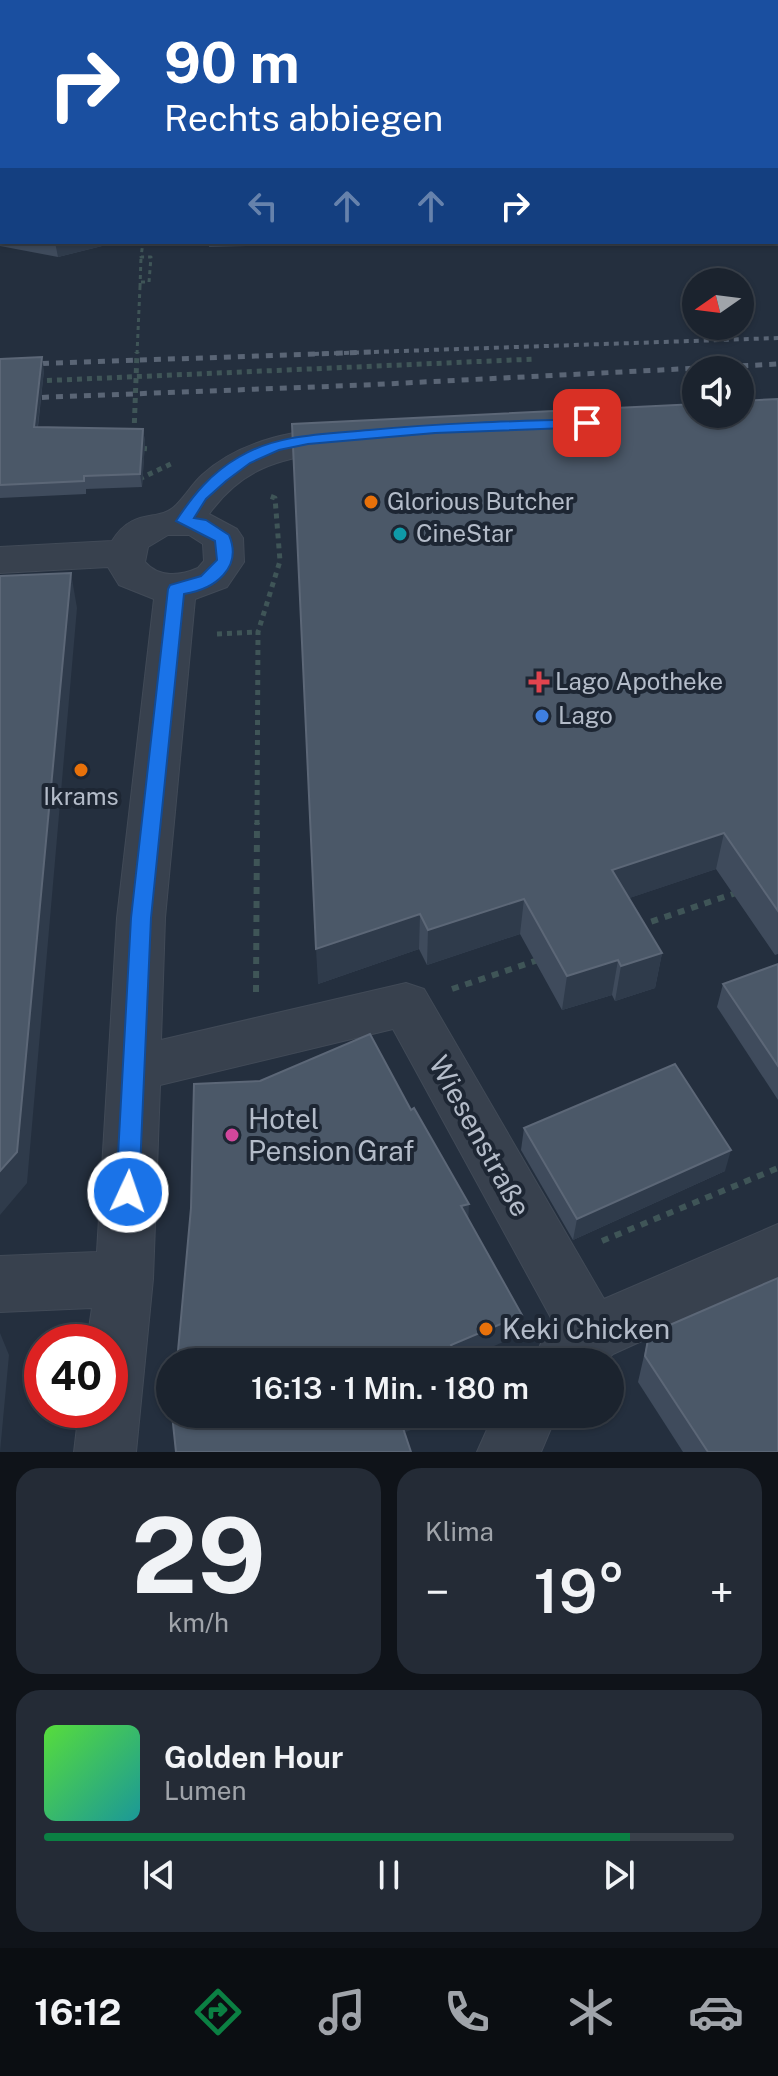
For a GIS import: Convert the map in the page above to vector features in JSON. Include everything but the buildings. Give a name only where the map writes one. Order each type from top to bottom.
[{"type":"street","points":[[184,521],[201,495],[245,460],[275,447],[308,440],[387,433]]},
{"type":"street","points":[[184,521],[200,524],[223,538],[225,560],[220,571],[193,587],[176,589],[142,584],[124,565],[125,553],[139,533],[152,526],[184,521]]},
{"type":"street","points":[[0,560],[125,553]]},
{"type":"street","points":[[119,1324],[124,1279],[141,918],[176,589]]},
{"type":"street","points":[[133,1069],[406,1004]]},
{"type":"street","name":"Wiesenstraße","points":[[406,1004],[551,1262],[577,1348],[778,1251]]},
{"type":"street","points":[[0,1284],[124,1279]]},
{"type":"street","points":[[105,1452],[108,1428]]},
{"type":"street","points":[[508,1452],[520,1428]]},
{"type":"path","points":[[133,454],[144,454],[145,442],[134,442],[143,244]]},
{"type":"path","points":[[141,257],[151,257],[149,282],[141,284]]},
{"type":"path","points":[[32,381],[536,359]]},
{"type":"path","points":[[133,468],[132,482],[176,462]]},
{"type":"path","points":[[255,490],[275,498],[280,561],[258,632],[255,1040]]},
{"type":"path","points":[[212,634],[258,632]]},
{"type":"path","points":[[629,929],[748,888]]},
{"type":"path","points":[[406,1004],[540,959]]},
{"type":"path","points":[[551,1262],[778,1168]]},
{"type":"railway","points":[[314,354],[778,338]]},
{"type":"railway","points":[[0,365],[371,352]]},
{"type":"railway","points":[[0,399],[365,385],[778,364]]},
{"type":"place","name":"Glorious Butcher","points":[[371,502]]},
{"type":"place","name":"CineStar","points":[[400,534]]},
{"type":"place","name":"Lago Apotheke","points":[[539,682]]},
{"type":"place","name":"Lago","points":[[542,716]]},
{"type":"place","name":"Ikrams","points":[[81,770]]},
{"type":"place","name":"Hotel Pension Graf","points":[[232,1135]]},
{"type":"place","name":"Keki Chicken","points":[[486,1329]]},
{"type":"route","points":[[128,1192],[141,918],[176,589],[193,587],[220,571],[226,549],[223,538],[213,530],[184,521],[201,495],[221,478],[245,460],[275,447],[308,440],[435,429],[587,423]]}]
